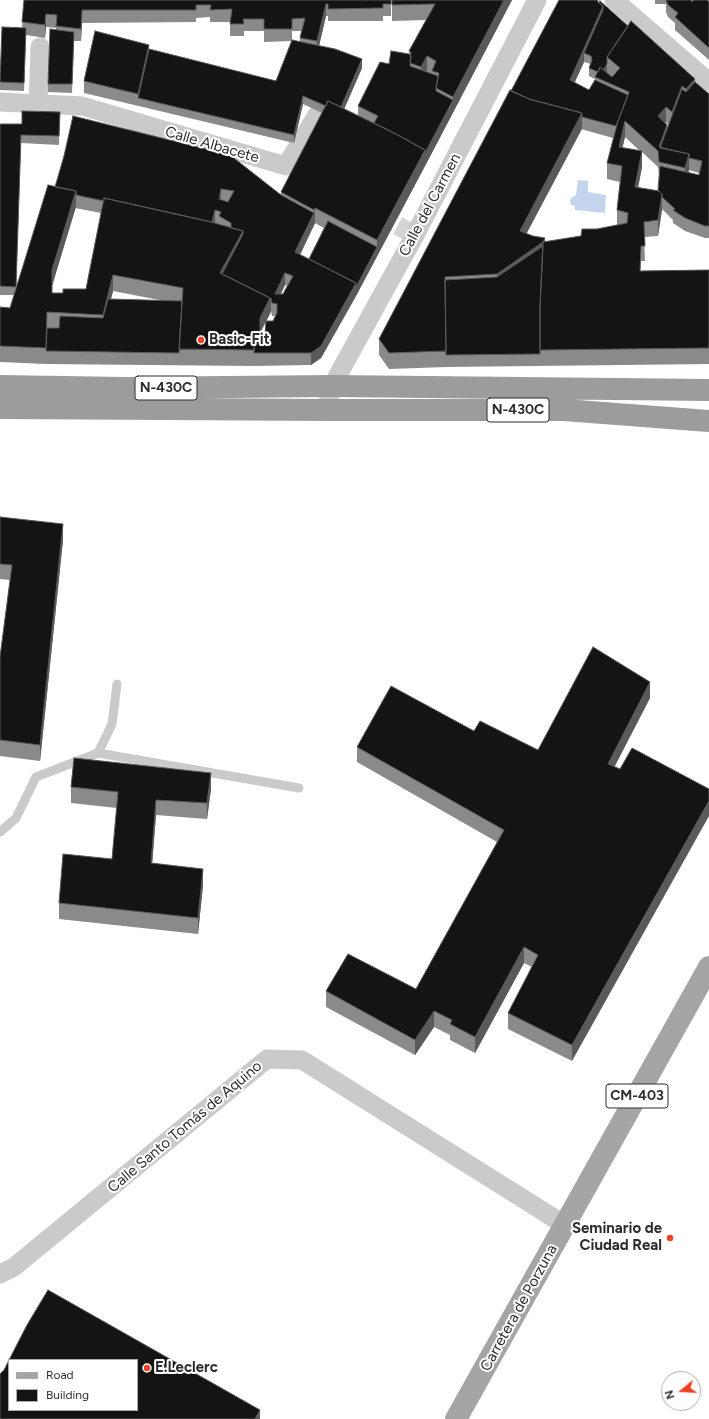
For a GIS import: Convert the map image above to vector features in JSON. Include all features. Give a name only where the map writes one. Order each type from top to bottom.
[{"type":"highway","name":"N-430C","points":[[0,386],[124,388],[332,386],[709,390]]},
{"type":"highway","name":"N-430C","points":[[0,408],[564,410],[709,421]]},
{"type":"main road","name":"Carretera de Porzuna","points":[[456,1419],[709,967]]},
{"type":"street","name":"Calle del Carmen","points":[[326,410],[332,386],[415,235],[537,0]]},
{"type":"street","points":[[614,0],[709,82]]},
{"type":"street","points":[[38,104],[40,47]]},
{"type":"street","name":"Calle Albacete","points":[[0,102],[82,106],[286,166],[317,115]]},
{"type":"street","name":"Calle Santo Tomás de Aquino","points":[[0,1280],[7,1271],[267,1059],[302,1060],[565,1225]]},
{"type":"lane","points":[[98,753],[112,724],[117,684]]},
{"type":"lane","points":[[0,832],[16,818],[36,776],[98,753],[299,788]]},
{"type":"water","points":[[578,180],[588,181],[588,192],[606,195],[605,213],[575,210],[575,206],[571,205],[570,201],[571,198],[576,195]]},
{"type":"building","points":[[24,0],[391,0],[391,4],[383,4],[383,8],[328,9],[328,4],[326,4],[317,41],[300,38],[305,18],[292,19],[292,29],[264,29],[264,19],[243,19],[244,24],[230,24],[232,9],[210,10],[211,5],[196,5],[196,10],[82,10],[81,29],[56,26],[57,15],[46,14],[45,25],[22,22]]},
{"type":"building","points":[[392,0],[504,0],[453,97],[436,88],[439,73],[432,71],[436,61],[427,56],[421,67],[410,63],[411,52],[409,51],[435,4],[392,5]]},
{"type":"building","points":[[559,0],[598,0],[597,1],[603,6],[570,80],[589,90],[595,80],[628,95],[616,126],[582,117],[582,113],[529,99],[511,91]]},
{"type":"building","points":[[666,0],[691,0],[692,2],[694,0],[707,0],[709,2],[709,48],[675,17],[678,13],[668,5]]},
{"type":"building","points":[[600,1],[628,26],[607,57],[607,64],[603,70],[600,67],[598,72],[589,68],[592,60],[591,56],[584,53],[603,10],[603,6],[599,3]]},
{"type":"building","points":[[631,21],[695,79],[686,89],[682,86],[672,112],[666,107],[658,116],[667,125],[659,147],[689,154],[685,168],[659,162],[658,151],[625,121],[619,147],[642,151],[635,187],[659,191],[662,194],[658,220],[644,222],[645,246],[641,246],[640,271],[709,270],[709,348],[540,350],[540,306],[543,242],[581,236],[582,229],[597,229],[627,223],[628,213],[617,210],[622,166],[607,163],[618,121],[629,92],[595,77],[600,67],[612,77],[620,68],[607,57]]},
{"type":"building","points":[[2,27],[26,28],[24,83],[0,82]]},
{"type":"building","points":[[50,29],[74,32],[72,84],[48,84]]},
{"type":"building","points":[[95,31],[149,45],[138,94],[84,81]]},
{"type":"building","points":[[292,40],[335,49],[362,59],[341,107],[328,101],[326,106],[303,96],[294,135],[138,98],[149,49],[276,81]]},
{"type":"building","points":[[391,51],[409,54],[411,56],[410,66],[438,76],[436,91],[453,100],[425,153],[425,150],[374,123],[378,116],[358,106],[380,62],[389,64]]},
{"type":"building","points":[[695,82],[709,94],[709,226],[705,226],[685,218],[673,210],[675,209],[662,197],[662,194],[658,191],[660,166],[699,175],[702,161],[689,158],[689,154],[660,148],[682,89],[686,92]]},
{"type":"building","points":[[510,90],[529,99],[582,113],[520,231],[533,236],[545,238],[543,242],[497,274],[445,277],[446,351],[389,353],[379,339]]},
{"type":"building","points":[[328,101],[396,134],[425,150],[377,240],[315,208],[314,210],[281,192]]},
{"type":"building","points":[[22,111],[60,112],[59,136],[21,135],[16,287],[0,286],[0,124],[22,124]]},
{"type":"building","points":[[73,116],[230,155],[281,195],[314,213],[295,252],[356,283],[321,346],[311,353],[254,353],[255,335],[265,335],[266,321],[273,321],[277,313],[277,304],[272,303],[271,298],[270,301],[270,298],[222,274],[243,234],[243,231],[231,228],[231,223],[219,216],[221,212],[215,210],[212,222],[104,198],[104,201],[76,195],[76,191],[55,187]],"holes":[[[221,189],[234,191],[228,202],[219,199]],[[285,273],[293,276],[283,294],[275,294]]]},
{"type":"building","points":[[48,185],[76,191],[52,270],[52,293],[63,293],[63,289],[86,289],[104,198],[211,222],[243,231],[220,273],[270,298],[260,318],[260,332],[255,331],[254,350],[179,349],[183,288],[113,275],[103,315],[47,312],[46,348],[0,346],[0,307],[10,308]]},
{"type":"building","points":[[328,221],[377,247],[356,287],[356,283],[309,259]]},
{"type":"building","points":[[543,246],[540,306],[540,354],[446,355],[445,280],[497,277]]},
{"type":"building","points":[[108,299],[182,301],[179,353],[46,351],[47,328],[59,328],[60,316],[103,318]]},
{"type":"building","points":[[0,517],[63,524],[40,745],[0,740],[0,657],[12,565],[0,564]]},
{"type":"building","points":[[593,647],[650,682],[608,764],[620,769],[632,748],[709,789],[709,801],[572,1045],[508,1013],[538,955],[524,947],[475,1037],[450,1024],[452,1020],[434,1011],[415,1040],[326,991],[348,954],[416,989],[504,830],[357,747],[391,686],[474,731],[480,721],[538,750]]},
{"type":"building","points":[[74,758],[211,773],[207,803],[156,800],[151,863],[203,869],[198,918],[59,903],[63,854],[112,859],[118,792],[71,787]]},
{"type":"building","name":"E.Leclerc","points":[[48,1290],[260,1410],[255,1419],[0,1419],[0,1374],[8,1362],[8,1411],[138,1411],[138,1359],[10,1359],[27,1325]]},
{"type":"tunnel","points":[[372,212],[415,235]]},
{"type":"place","name":"Basic-Fit","points":[[201,340]]},
{"type":"place","name":"Seminario de Ciudad Real","points":[[670,1238]]},
{"type":"place","name":"E.Leclerc","points":[[147,1368]]}]
